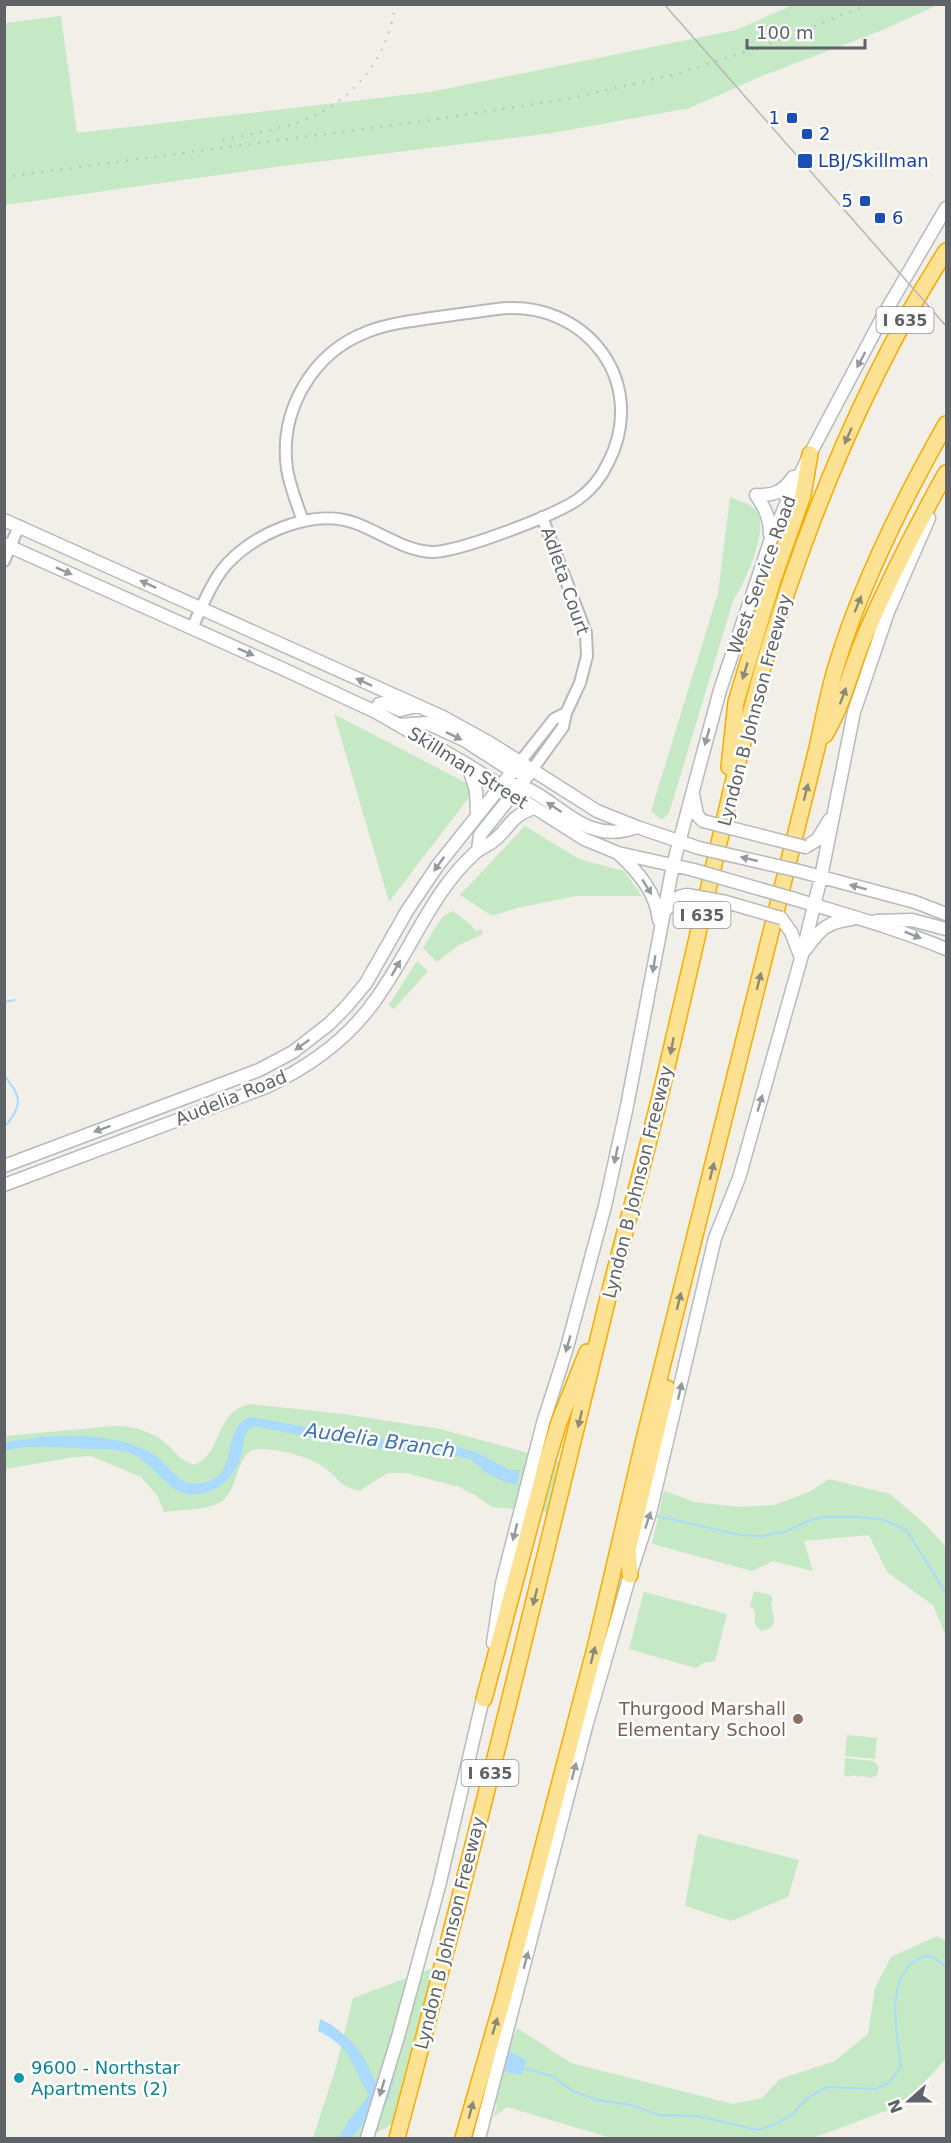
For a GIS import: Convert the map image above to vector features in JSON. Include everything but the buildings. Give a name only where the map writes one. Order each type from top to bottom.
[{"type":"highway","name":"Lyndon B Johnson Freeway","points":[[397,2139],[570,1459],[667,1069],[722,830],[777,620],[812,519],[871,383],[946,251]]},
{"type":"highway","points":[[464,2139],[595,1648],[644,1439],[835,669],[874,563],[946,424]]},
{"type":"highway","points":[[722,830],[736,702],[773,580],[803,495],[810,454]]},
{"type":"highway","points":[[817,748],[836,717],[865,635],[888,585],[920,519],[946,473]]},
{"type":"highway","points":[[484,1699],[556,1431],[606,1308]]},
{"type":"highway","points":[[630,1575],[628,1550],[672,1362],[669,1340]]},
{"type":"main road","name":"West Service Road","points":[[367,2139],[398,2037],[439,1886],[484,1699],[502,1583],[543,1424],[605,1206],[629,1095],[673,865],[720,690],[770,542],[810,454],[898,288],[946,208]]},
{"type":"main road","points":[[770,542],[770,520],[756,495],[768,496],[778,493],[787,486],[810,454]]},
{"type":"main road","points":[[479,2139],[587,1723],[650,1513],[715,1238],[739,1178],[802,957],[821,877],[854,712],[888,612],[946,479]]},
{"type":"main road","name":"Skillman Street","points":[[4,520],[443,717],[490,742],[516,766],[532,770],[597,811],[699,848],[915,902],[946,914]]},
{"type":"main road","name":"Skillman Street","points":[[8,546],[376,712],[500,785],[517,789],[534,808],[584,839],[618,853],[694,870],[855,919],[906,932],[946,950]]},
{"type":"main road","points":[[376,712],[380,704],[384,703],[400,710],[417,706]]},
{"type":"main road","points":[[399,725],[427,723],[516,766]]},
{"type":"main road","points":[[468,765],[476,791],[477,814]]},
{"type":"main road","name":"Audelia Road","points":[[4,1166],[259,1070],[293,1052],[329,1024],[366,983],[424,885],[516,766]]},
{"type":"main road","name":"Audelia Road","points":[[4,1185],[285,1078],[337,1042],[363,1017],[392,976],[422,921],[442,891],[478,850],[480,835],[532,770]]},
{"type":"main road","points":[[517,789],[588,827],[616,833],[637,827]]},
{"type":"main road","points":[[692,790],[695,807],[703,821],[805,847],[817,840],[834,813]]},
{"type":"main road","points":[[478,850],[493,842],[521,813],[534,808]]},
{"type":"main road","points":[[618,853],[634,869],[653,897],[660,928]]},
{"type":"main road","points":[[424,885],[442,891]]},
{"type":"main road","points":[[662,915],[676,899],[687,895],[726,902],[781,918],[791,932],[802,957]]},
{"type":"main road","points":[[802,957],[822,928],[841,920],[855,919]]},
{"type":"main road","points":[[869,921],[912,920],[946,929]]},
{"type":"main road","points":[[239,1097],[245,1088],[256,1080],[259,1070]]},
{"type":"street","points":[[192,628],[217,577],[239,553],[262,537],[303,521],[320,518],[344,519],[406,546],[430,552],[446,551],[542,517],[576,501],[591,489],[604,472],[620,436],[621,405],[618,386],[609,363],[599,348],[578,327],[544,312],[510,308],[379,327],[344,344],[322,361],[302,390],[293,408],[287,429],[287,471],[303,521]]},
{"type":"street","name":"Adleta Court","points":[[532,770],[563,727],[566,713],[584,674],[587,656],[586,633],[542,517]]},
{"type":"street","points":[[4,561],[8,546],[19,526]]},
{"type":"street","name":"Adleta Court","points":[[516,766],[554,718],[566,713]]},
{"type":"green space","points":[[793,5],[938,5],[880,31],[757,78],[690,108],[552,133],[275,167],[5,205],[5,23],[61,16],[77,133],[430,92],[736,30]]},
{"type":"green space","points":[[730,497],[756,510],[760,521],[760,532],[748,571],[733,601],[669,813],[662,820],[651,811],[718,593]]},
{"type":"green space","points":[[334,714],[476,788],[389,902]]},
{"type":"green space","points":[[525,826],[579,859],[624,871],[642,896],[576,896],[517,908],[492,916],[460,895]]},
{"type":"green space","points":[[453,911],[476,931],[481,929],[483,934],[459,945],[437,962],[423,948],[442,917]]},
{"type":"green space","points":[[417,961],[428,971],[394,1009],[389,1005]]},
{"type":"green space","points":[[250,1404],[344,1414],[440,1429],[562,1462],[550,1512],[492,1507],[459,1487],[406,1473],[388,1473],[359,1491],[341,1483],[316,1462],[267,1449],[252,1451],[246,1455],[231,1490],[219,1503],[164,1512],[157,1495],[141,1477],[91,1456],[5,1469],[5,1436],[114,1426],[134,1428],[152,1434],[180,1457],[194,1465],[208,1454],[230,1415],[238,1408]]},
{"type":"green space","points":[[829,1479],[890,1494],[925,1524],[946,1547],[946,1636],[933,1605],[887,1572],[869,1535],[804,1541],[813,1571],[773,1561],[752,1571],[652,1544],[664,1491],[695,1502],[738,1507],[774,1505],[809,1492]]},
{"type":"green space","points":[[754,1591],[771,1595],[773,1600],[771,1603],[774,1624],[761,1631],[755,1624],[755,1610],[750,1606]]},
{"type":"green space","points":[[644,1592],[727,1614],[715,1661],[703,1663],[696,1668],[629,1649]]},
{"type":"green space","points":[[847,1735],[877,1738],[875,1759],[845,1756]]},
{"type":"green space","points":[[845,1758],[873,1761],[878,1765],[878,1774],[872,1778],[855,1775],[846,1777],[844,1774]]},
{"type":"green space","points":[[698,1834],[799,1860],[788,1897],[731,1921],[685,1906]]},
{"type":"green space","points":[[937,1936],[946,1941],[946,2058],[924,2083],[894,2108],[813,2138],[611,2138],[507,2107],[494,2117],[497,2104],[470,2096],[489,2021],[514,2036],[517,2028],[571,2063],[733,2104],[762,2098],[780,2079],[835,2061],[868,2034],[875,1988],[891,1957]]},
{"type":"green space","points":[[433,1968],[399,2120],[367,2138],[313,2138],[336,2067],[353,1998]]},
{"type":"water","points":[[251,1417],[350,1435],[455,1446],[478,1453],[509,1470],[520,1470],[517,1485],[486,1473],[472,1460],[453,1455],[350,1446],[255,1426],[246,1433],[240,1459],[229,1478],[218,1487],[204,1493],[182,1493],[142,1460],[121,1451],[25,1447],[5,1451],[5,1443],[20,1440],[53,1436],[105,1438],[146,1450],[186,1482],[201,1483],[214,1479],[222,1472],[235,1431],[241,1422]]},
{"type":"water","points":[[320,2019],[348,2038],[364,2059],[380,2087],[395,2077],[388,2100],[366,2120],[351,2138],[338,2138],[369,2095],[345,2052],[330,2038],[318,2031]]},
{"type":"water","points":[[499,2046],[526,2060],[522,2075],[494,2070]]},
{"type":"waterway","points":[[4,1002],[15,1000]]},
{"type":"waterway","points":[[4,1075],[18,1099],[16,1110],[7,1124]]},
{"type":"waterway","name":"Audelia Branch","points":[[653,1515],[740,1535],[763,1536],[787,1531],[811,1520],[825,1517],[885,1520],[907,1531],[946,1593]]},
{"type":"waterway","points":[[523,2068],[552,2076],[573,2091],[597,2100],[631,2105],[659,2115],[698,2116],[758,2130],[793,2114],[807,2098],[827,2087],[876,2089],[890,2082],[901,2066],[895,2010],[900,1982],[906,1970],[924,1956],[931,1956],[946,1967]]},
{"type":"tram line","points":[[664,4],[946,326]]},
{"type":"railway","points":[[223,140],[305,120],[339,101],[366,74],[377,59],[385,42],[395,4]]},
{"type":"railway","points":[[4,177],[438,119],[567,99],[676,74],[764,46],[870,4]]},
{"type":"place","name":"1","points":[[792,118]]},
{"type":"place","name":"2","points":[[807,134]]},
{"type":"place","name":"LBJ/Skillman","points":[[805,161]]},
{"type":"place","name":"5","points":[[865,201]]},
{"type":"place","name":"6","points":[[880,218]]},
{"type":"place","name":"Thurgood Marshall Elementary School","points":[[798,1719]]},
{"type":"place","name":"9600 - Northstar Apartments (2)","points":[[19,2078]]}]
